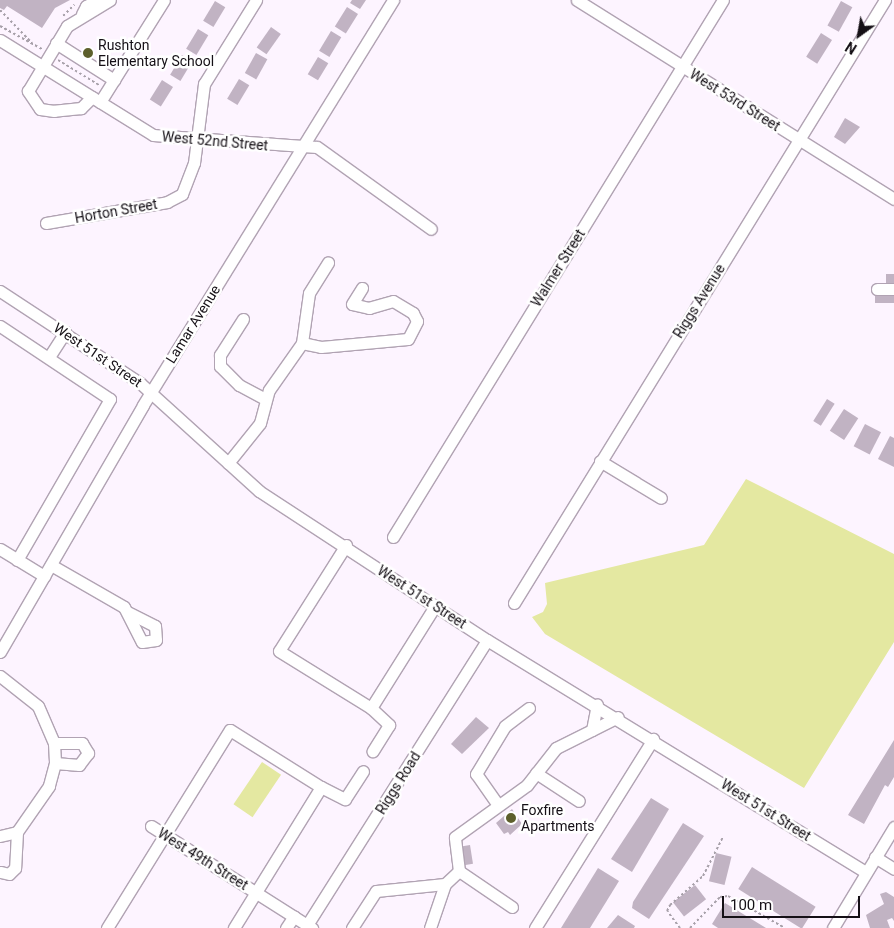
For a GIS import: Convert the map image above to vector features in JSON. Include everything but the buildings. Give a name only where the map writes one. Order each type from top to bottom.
[{"type":"street","points":[[97,0],[86,6],[82,14],[67,26],[28,91],[40,109],[71,111],[81,108],[96,99],[114,80],[164,0]]},
{"type":"street","points":[[82,14],[91,14],[110,0]]},
{"type":"street","name":"Horton Street","points":[[46,223],[174,199],[191,178],[204,84],[256,0]]},
{"type":"street","name":"Lamar Avenue","points":[[0,652],[151,392],[393,0]]},
{"type":"street","name":"West 53rd Street","points":[[577,0],[894,199]]},
{"type":"street","name":"Walmer Street","points":[[393,537],[723,0]]},
{"type":"street","name":"Riggs Avenue","points":[[514,603],[886,0]]},
{"type":"street","name":"West 52nd Street","points":[[0,40],[153,135],[319,149],[431,229]]},
{"type":"street","points":[[56,43],[114,80]]},
{"type":"street","points":[[228,463],[260,423],[265,399],[302,343],[309,293],[328,263]]},
{"type":"street","points":[[302,343],[321,347],[408,340],[417,321],[413,313],[393,301],[369,308],[352,304],[362,288]]},
{"type":"street","points":[[877,289],[894,289]]},
{"type":"street","name":"West 51st Street","points":[[0,291],[65,332],[151,392],[259,491],[346,545],[487,640],[598,704],[865,872]]},
{"type":"street","points":[[243,319],[220,355],[220,366],[240,385],[265,399]]},
{"type":"street","points":[[0,326],[49,357],[110,400],[17,560]]},
{"type":"street","points":[[49,357],[65,332]]},
{"type":"street","points":[[600,461],[661,498]]},
{"type":"street","points":[[346,545],[279,651],[371,708],[389,725],[373,751]]},
{"type":"street","points":[[0,550],[44,576]]},
{"type":"street","points":[[51,565],[128,612]]},
{"type":"street","points":[[371,708],[435,606]]},
{"type":"street","name":"Riggs Road","points":[[310,926],[487,640]]},
{"type":"street","points":[[0,676],[38,706],[54,743],[55,763],[47,791],[17,832],[15,868],[8,874],[0,872]]},
{"type":"street","points":[[592,730],[598,704]]},
{"type":"street","points":[[498,805],[476,774],[505,726],[529,708]]},
{"type":"street","points":[[512,907],[459,871],[455,837],[498,805],[536,773],[556,748],[618,717]]},
{"type":"street","points":[[107,928],[230,730],[322,787],[346,799],[363,771]]},
{"type":"street","points":[[535,928],[653,739]]},
{"type":"street","points":[[54,743],[82,743],[88,753],[79,765],[55,763]]},
{"type":"street","points":[[536,773],[580,801]]},
{"type":"street","points":[[256,892],[322,787]]},
{"type":"street","name":"West 49th Street","points":[[151,826],[310,926]]},
{"type":"street","points":[[833,928],[865,872],[893,831]]},
{"type":"street","points":[[0,836],[17,832]]},
{"type":"street","points":[[875,857],[894,869]]},
{"type":"street","points":[[430,928],[445,884],[459,871]]},
{"type":"street","points":[[352,928],[376,891],[445,884]]},
{"type":"street","name":"West 49th Street","points":[[234,928],[256,892]]},
{"type":"street","points":[[286,928],[294,916]]},
{"type":"path","points":[[0,10],[32,43]]},
{"type":"path","points":[[680,928],[667,911],[670,905],[703,876],[723,837]]},
{"type":"path","points":[[690,928],[720,897],[728,896],[785,928]]},
{"type":"green space","points":[[746,479],[894,554],[894,642],[804,788],[545,634],[532,617],[543,612],[547,604],[545,583],[704,545]]},
{"type":"green space","points":[[262,762],[281,775],[253,817],[233,804]]},
{"type":"place","name":"Rushton Elementary School","points":[[88,53]]},
{"type":"place","name":"Foxfire Apartments","points":[[511,818]]}]
